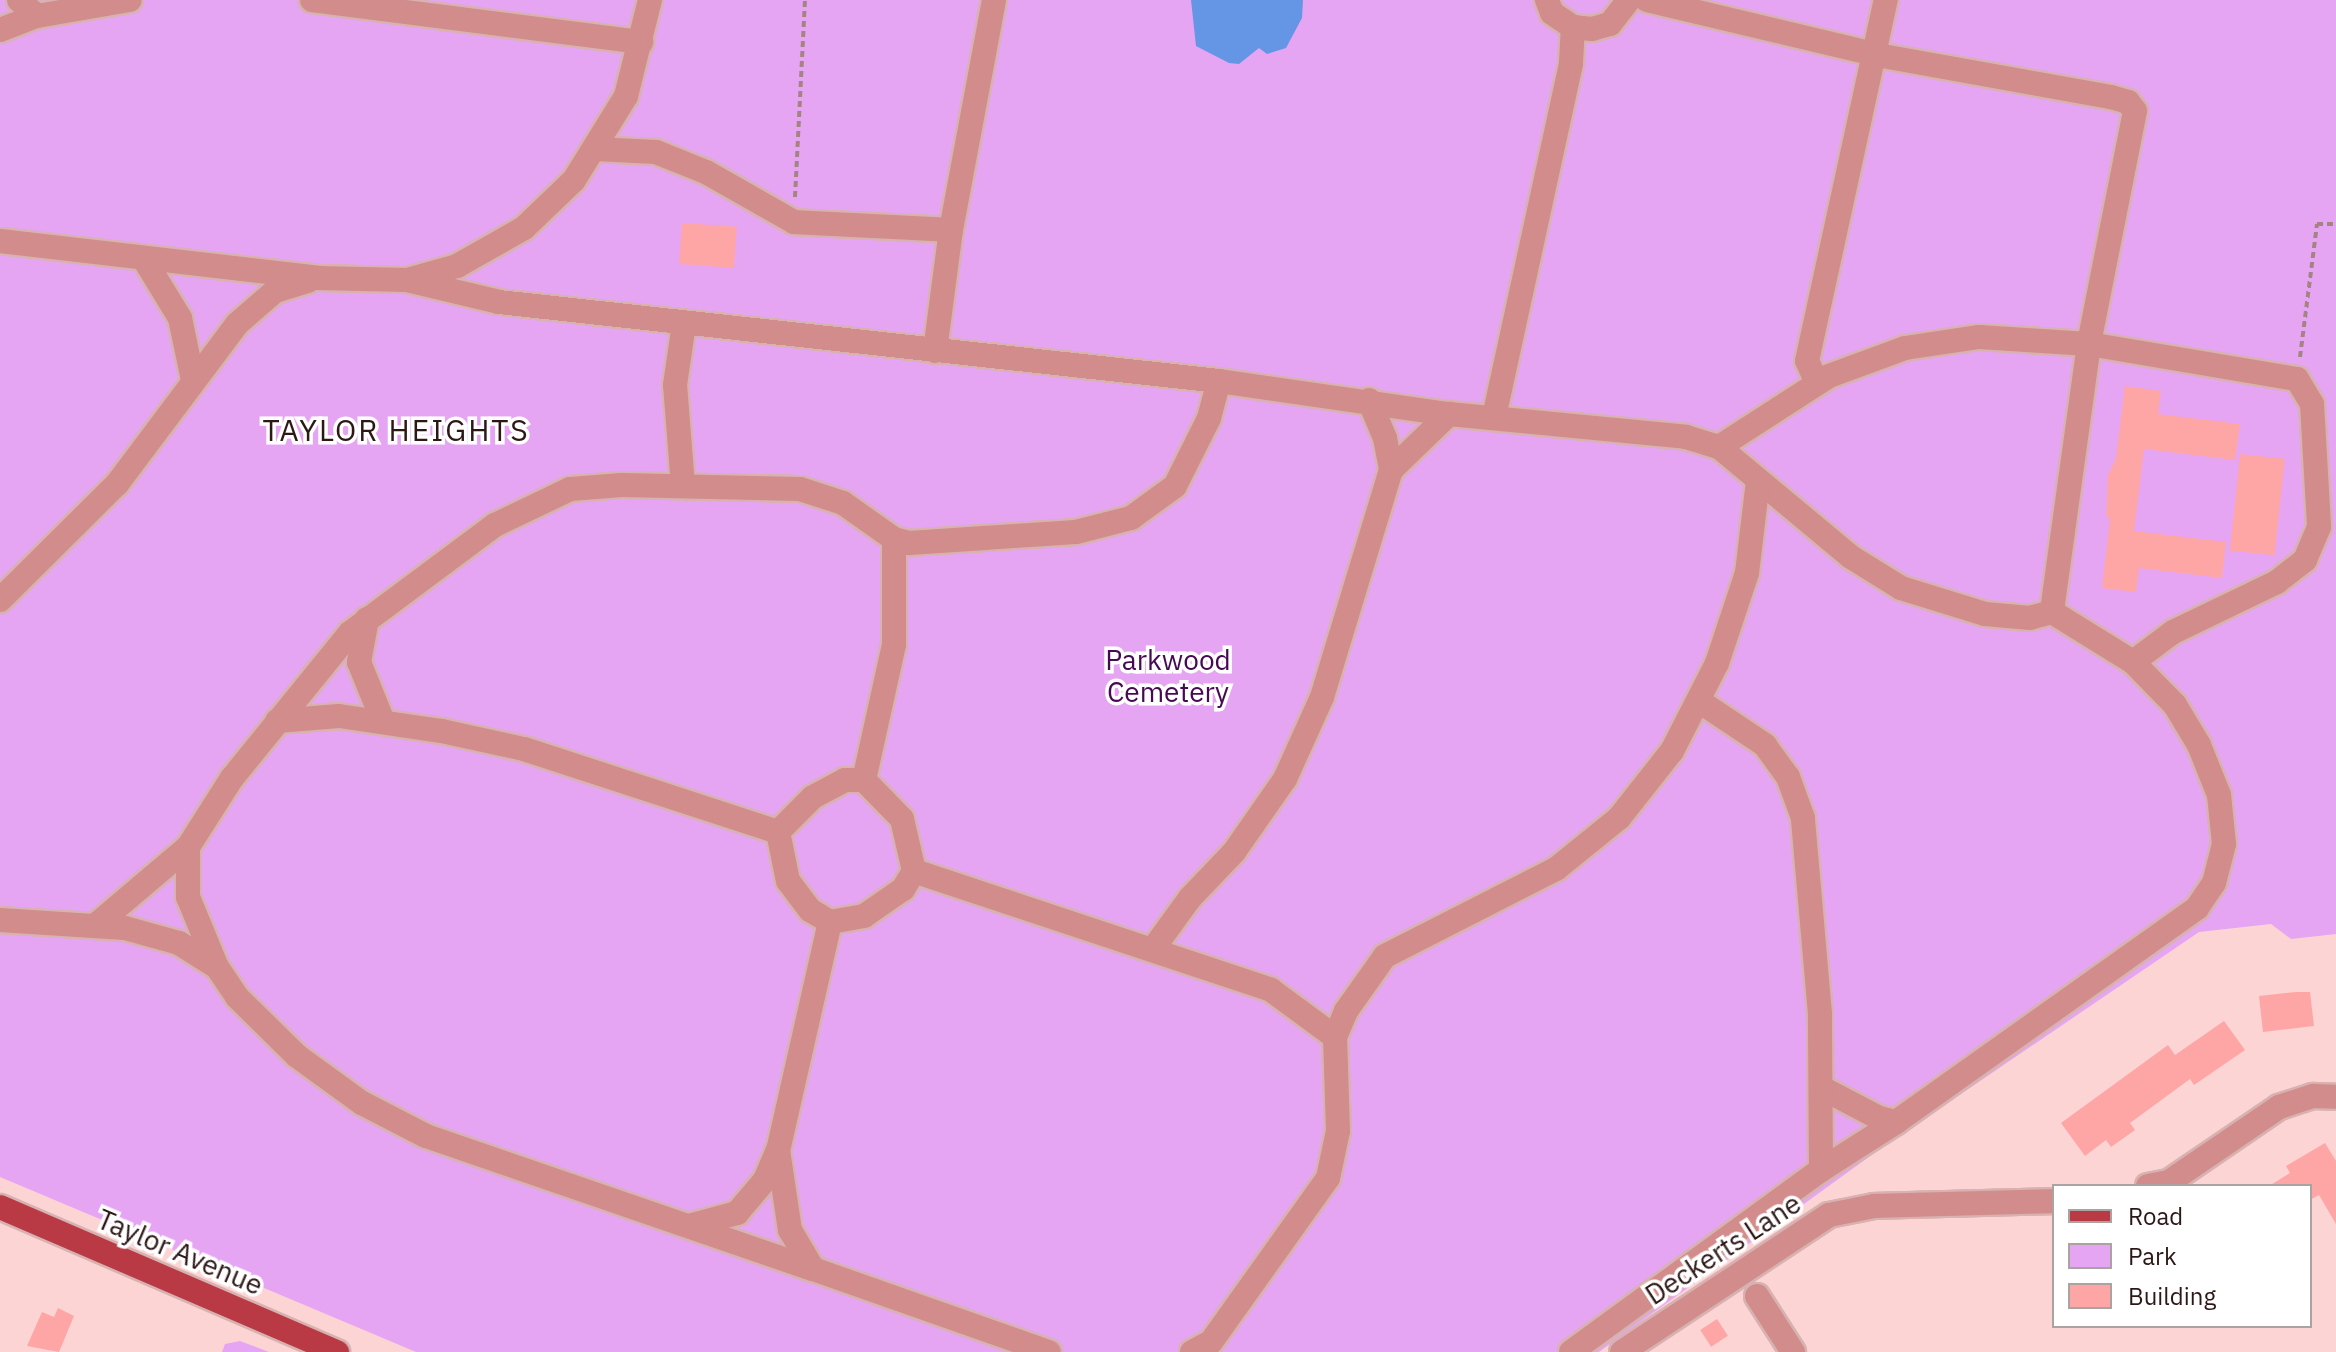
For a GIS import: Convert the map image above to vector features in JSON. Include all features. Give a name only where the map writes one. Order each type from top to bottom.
[{"type":"main road","name":"Taylor Avenue","points":[[0,1207],[337,1352]]},
{"type":"street","points":[[0,30],[28,8],[130,0]]},
{"type":"street","points":[[312,0],[641,42]]},
{"type":"street","points":[[407,280],[487,253],[524,228],[556,200],[595,149],[626,96],[650,0]]},
{"type":"street","points":[[935,351],[951,230],[994,0]]},
{"type":"street","points":[[1547,0],[1552,13],[1573,27],[1610,24],[1629,0]]},
{"type":"street","points":[[1647,0],[1877,55],[2111,97],[2128,102],[2135,111],[2089,344],[2052,612]]},
{"type":"street","points":[[1817,383],[1807,361],[1877,55],[1886,0]]},
{"type":"street","points":[[1494,417],[1571,63],[1573,27]]},
{"type":"street","points":[[595,149],[656,152],[706,172],[794,222],[951,230]]},
{"type":"street","points":[[0,241],[318,278],[407,280],[499,302],[1219,381],[1369,400],[1449,414],[1686,437],[1719,447],[1851,557],[1901,588],[1985,614],[2030,618],[2052,612],[2133,662],[2175,705],[2199,745],[2219,795],[2224,844],[2214,883],[2172,930],[1896,1122],[1821,1170],[1571,1352]]},
{"type":"street","points":[[144,259],[180,318],[193,380]]},
{"type":"street","points":[[0,600],[117,484],[237,324],[275,291],[318,278]]},
{"type":"street","points":[[683,486],[675,385],[684,323]]},
{"type":"street","points":[[1719,447],[1817,383],[1877,357],[1933,341],[1979,337],[2089,344],[2297,379],[2312,404],[2319,527],[2315,544],[2305,560],[2277,582],[2173,632],[2133,662]]},
{"type":"street","points":[[96,925],[188,847],[214,803],[326,658],[367,619],[434,565],[553,494],[591,486],[683,486],[823,494],[858,512],[894,539],[909,543],[1076,532],[1131,518],[1175,486],[1209,418],[1219,381]]},
{"type":"street","points":[[1153,949],[1190,898],[1234,852],[1285,779],[1322,697],[1391,470],[1383,429],[1369,400]]},
{"type":"street","points":[[1391,470],[1449,414]]},
{"type":"street","points":[[1203,1349],[1328,1178],[1338,1131],[1335,1037],[1346,1011],[1385,956],[1516,894],[1556,869],[1619,818],[1672,751],[1699,701],[1747,573],[1758,481]]},
{"type":"street","points":[[864,780],[894,645],[894,539]]},
{"type":"street","points":[[367,619],[359,662],[382,719]]},
{"type":"street","points":[[1699,701],[1765,745],[1798,799],[1810,849],[1824,1089],[1821,1170]]},
{"type":"street","points":[[277,721],[339,716],[382,719],[524,749],[778,832]]},
{"type":"street","points":[[845,780],[864,780],[902,819],[914,871],[903,889],[864,916],[830,922],[810,910],[788,881],[778,832],[813,797],[845,780]]},
{"type":"street","points":[[188,847],[188,897],[217,967],[237,997],[297,1056],[362,1103],[480,1158],[692,1225],[1049,1352]]},
{"type":"street","points":[[914,871],[1271,990],[1335,1037]]},
{"type":"street","points":[[0,920],[96,925],[152,933],[217,967]]},
{"type":"street","points":[[692,1225],[737,1213],[765,1180],[778,1150],[830,922]]},
{"type":"street","points":[[1824,1089],[1879,1118],[1896,1122]]},
{"type":"street","points":[[2158,1184],[2279,1107],[2313,1096],[2336,1097]]},
{"type":"street","points":[[778,1150],[790,1230],[813,1269]]},
{"type":"street","name":"Deckerts Lane","points":[[1622,1352],[1829,1215],[1874,1206],[2052,1201]]},
{"type":"street","points":[[1757,1296],[1793,1352]]},
{"type":"path","points":[[794,222],[805,0]]},
{"type":"path","points":[[2297,379],[2317,224],[2336,224]]},
{"type":"green space","name":"Parkwood Cemetery","points":[[0,0],[2336,0],[2336,934],[2291,939],[2271,924],[2199,932],[1873,1154],[1599,1352],[416,1352],[0,1177]]},
{"type":"green space","points":[[240,1341],[269,1352],[222,1352],[225,1344]]},
{"type":"water","points":[[1191,0],[1303,0],[1302,18],[1286,48],[1267,54],[1259,48],[1239,64],[1229,63],[1196,46]]},
{"type":"building","points":[[682,223],[737,227],[734,268],[679,264]]},
{"type":"building","points":[[2125,386],[2161,391],[2158,414],[2240,424],[2235,460],[2144,449],[2134,531],[2226,542],[2222,578],[2139,568],[2136,592],[2102,588],[2110,518],[2106,518],[2108,475],[2116,458]]},
{"type":"building","points":[[2240,454],[2285,459],[2275,555],[2230,550]]},
{"type":"building","points":[[2310,992],[2314,1026],[2263,1032],[2259,996]]},
{"type":"building","points":[[2224,1021],[2245,1050],[2194,1085],[2190,1079],[2130,1123],[2135,1130],[2111,1147],[2106,1140],[2085,1156],[2061,1123],[2168,1045],[2175,1055]]},
{"type":"building","points":[[2325,1143],[2336,1161],[2336,1224],[2319,1195],[2312,1199],[2312,1184],[2272,1184],[2290,1173],[2286,1166]]},
{"type":"building","points":[[58,1308],[74,1316],[59,1352],[27,1346],[42,1312],[54,1317]]},
{"type":"building","points":[[1717,1319],[1728,1336],[1711,1347],[1700,1330]]},
{"type":"district","name":"TAYLOR HEIGHTS","points":[[396,430]]}]
